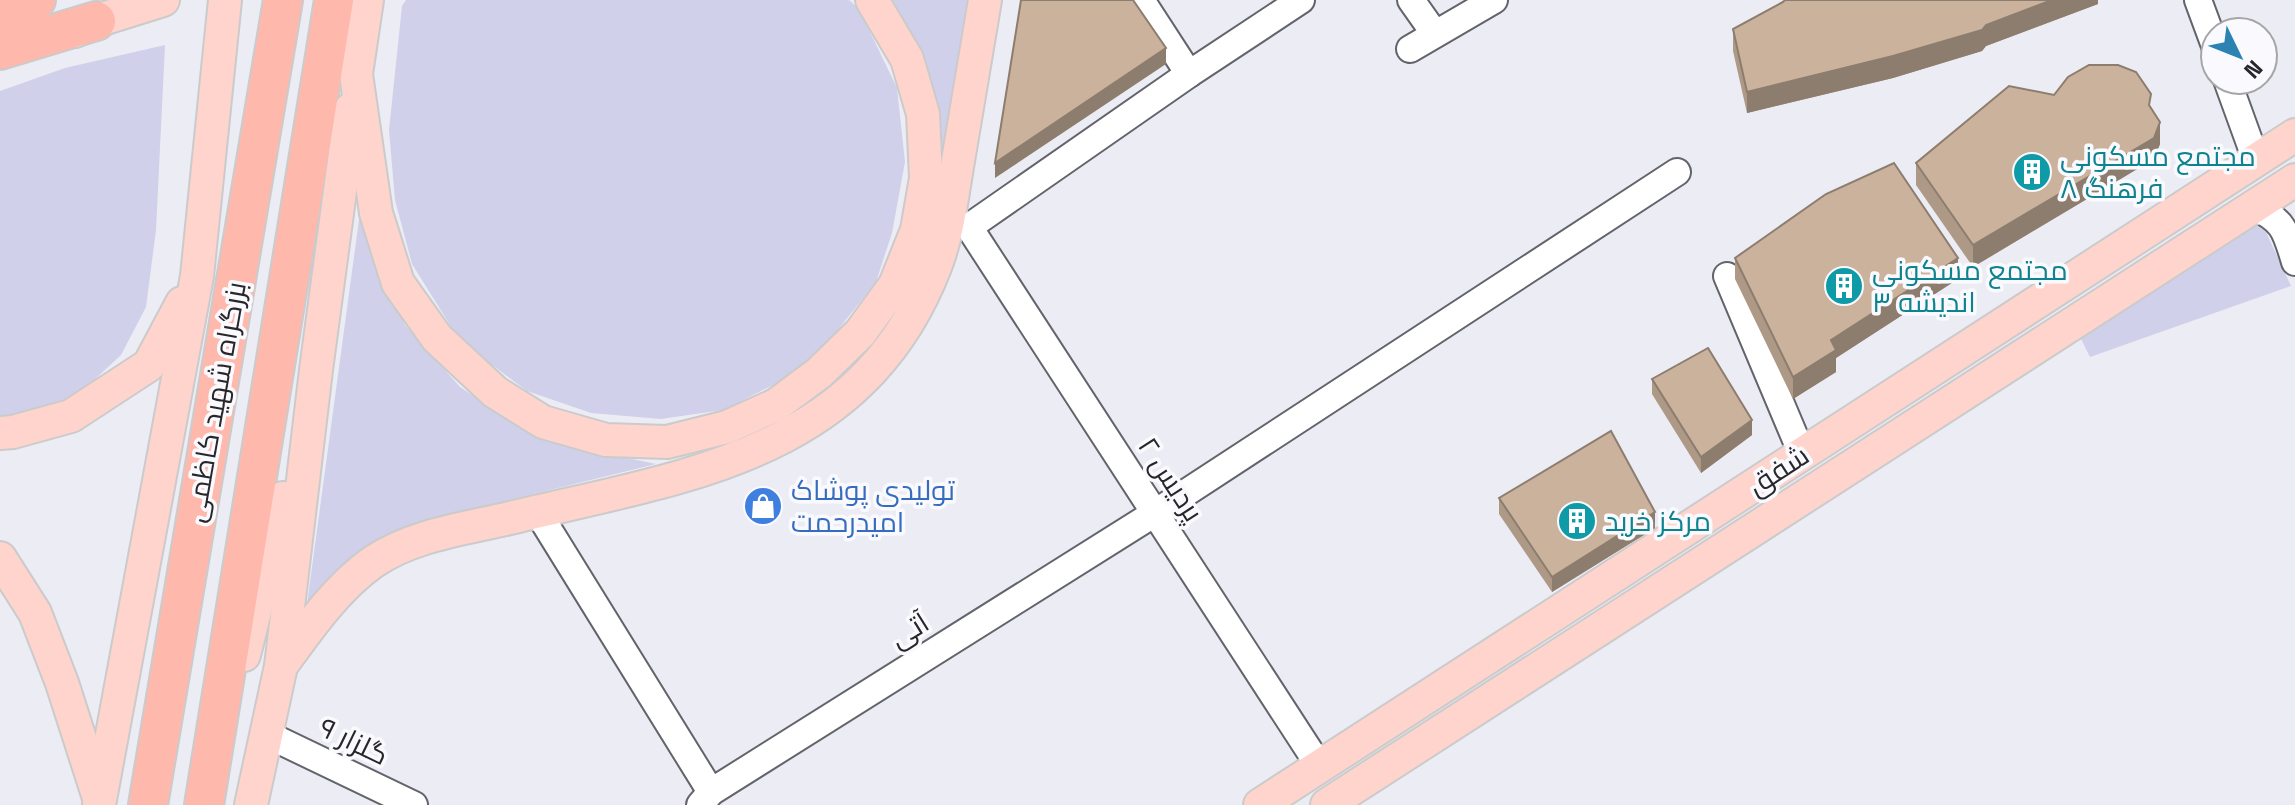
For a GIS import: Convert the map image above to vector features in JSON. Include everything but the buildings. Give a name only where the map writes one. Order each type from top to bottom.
[{"type":"highway","points":[[0,11],[36,0]]},
{"type":"highway","name":"بزرگراه شهید کاظمی","points":[[148,805],[283,0]]},
{"type":"highway","name":"بزرگراه شهید کاظمی","points":[[205,805],[334,0]]},
{"type":"highway","points":[[0,50],[113,15]]},
{"type":"main road","points":[[0,68],[113,15],[163,0]]},
{"type":"main road","name":"بزرگراه شهید کاظمی","points":[[100,803],[197,276],[225,0]]},
{"type":"main road","points":[[251,805],[281,666],[316,370],[367,0]]},
{"type":"main road","points":[[356,74],[376,213],[398,283],[437,338],[495,392],[543,422],[606,440],[667,442],[727,427],[776,405],[819,373],[860,333],[895,285],[917,230],[926,178],[923,114],[907,59],[872,0]]},
{"type":"main road","points":[[281,666],[338,594],[372,563],[416,540],[686,476],[744,456],[794,433],[835,404],[873,371],[907,325],[936,266],[950,208],[985,0]]},
{"type":"main road","name":"شفق","points":[[1260,805],[2295,135]]},
{"type":"main road","name":"شفق","points":[[1340,802],[2285,199]]},
{"type":"main road","points":[[0,433],[71,416],[149,365],[197,276]]},
{"type":"main road","points":[[205,805],[316,370]]},
{"type":"main road","points":[[0,558],[35,613],[62,683],[100,803]]},
{"type":"street","points":[[1141,0],[1189,74],[1301,0]]},
{"type":"street","points":[[1411,0],[1435,34]]},
{"type":"street","points":[[1410,49],[1494,0]]},
{"type":"street","name":"پردیس ۲","points":[[1189,74],[969,227],[1320,767]]},
{"type":"street","points":[[2233,96],[2256,160]]},
{"type":"street","name":"آتی","points":[[706,798],[1155,513],[1677,172]]},
{"type":"street","points":[[2285,199],[2288,239],[2295,262]]},
{"type":"street","points":[[1727,276],[1802,454]]},
{"type":"street","points":[[537,511],[706,798]]},
{"type":"street","name":"گلزار ۹","points":[[266,734],[414,805]]},
{"type":"shaded area","points":[[406,0],[849,0],[859,9],[897,88],[905,162],[892,233],[876,282],[829,341],[785,379],[723,410],[661,419],[591,413],[527,391],[460,341],[412,264],[395,200],[389,130],[402,6]]},
{"type":"shaded area","points":[[893,0],[974,0],[936,192],[937,111],[923,54]]},
{"type":"shaded area","points":[[165,45],[156,230],[146,307],[121,355],[81,392],[47,409],[0,419],[0,91],[65,68]]},
{"type":"shaded area","points":[[361,205],[375,261],[405,325],[460,387],[523,429],[604,453],[656,464],[420,522],[375,547],[337,575],[307,604]]},
{"type":"shaded area","points":[[2258,215],[2291,286],[2090,357],[2076,329]]},
{"type":"place","name":"مجتمع مسکونی فرهنگ ۸","points":[[2032,172]]},
{"type":"place","name":"مجتمع مسکونی اندیشه ۳","points":[[1844,286]]},
{"type":"place","name":"تولیدی پوشاک امیدرحمت","points":[[763,506]]},
{"type":"place","name":"مرکز خرید","points":[[1577,521]]}]
